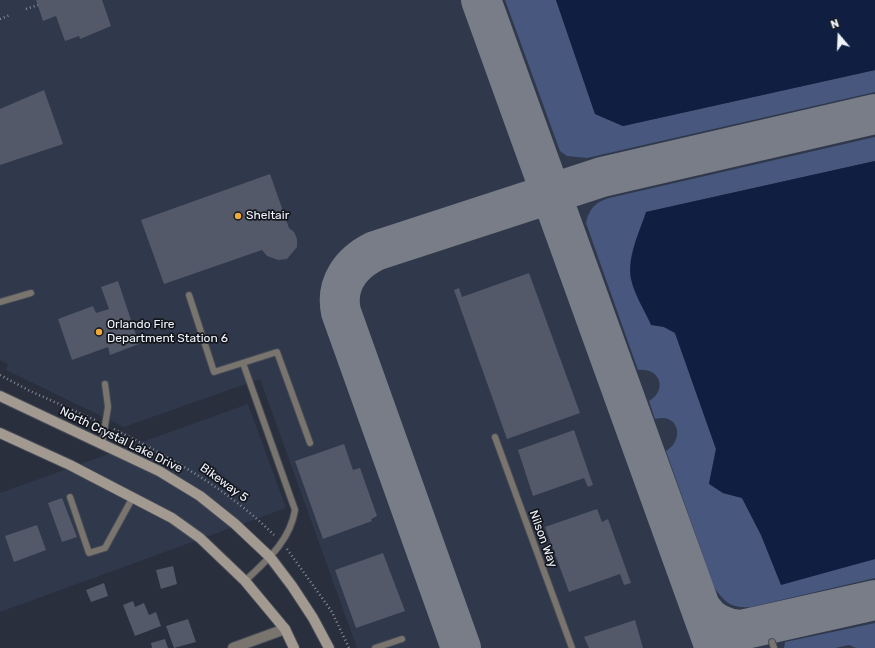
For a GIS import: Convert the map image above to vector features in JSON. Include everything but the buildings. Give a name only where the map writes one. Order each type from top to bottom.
[{"type":"main road","name":"North Crystal Lake Drive","points":[[0,396],[159,471],[200,496],[235,524],[270,557],[292,586],[313,618],[328,648]]},
{"type":"main road","points":[[0,433],[70,465],[133,497],[172,518],[200,538],[245,581],[285,629],[294,648]]},
{"type":"street","points":[[233,648],[285,629]]},
{"type":"lane","points":[[0,302],[31,293]]},
{"type":"lane","points":[[189,295],[214,372],[277,352],[310,443]]},
{"type":"lane","points":[[243,363],[295,510],[290,529],[282,543],[245,581]]},
{"type":"lane","points":[[102,444],[108,407],[105,384]]},
{"type":"lane","name":"Nilson Way","points":[[495,437],[572,648]]},
{"type":"lane","points":[[70,497],[89,553],[104,548],[133,497]]},
{"type":"lane","points":[[375,648],[402,639]]},
{"type":"path","points":[[26,9],[38,5]]},
{"type":"path","points":[[0,18],[10,15]]},
{"type":"path","points":[[0,375],[30,391],[89,417]]},
{"type":"path","name":"Bikeway 5","points":[[122,433],[170,458],[209,482],[269,530]]},
{"type":"path","points":[[291,553],[332,612],[349,648]]},
{"type":"shaded area","points":[[0,0],[875,0],[875,648],[357,648],[260,379],[124,427],[6,370],[8,364],[0,360]]},
{"type":"shaded area","points":[[505,0],[556,0],[595,114],[623,126],[875,70],[875,92],[587,158],[567,156],[560,151]]},
{"type":"shaded area","points":[[556,0],[875,0],[875,70],[623,126],[595,114]]},
{"type":"shaded area","points":[[875,137],[875,161],[646,212],[664,327],[675,333],[716,449],[709,483],[723,493],[742,498],[761,535],[781,584],[875,559],[875,578],[751,607],[734,606],[721,597],[714,587],[666,451],[676,440],[677,428],[670,420],[663,418],[655,419],[649,401],[658,391],[660,386],[659,380],[652,372],[638,370],[586,223],[587,218],[596,204],[609,198]]},
{"type":"shaded area","points":[[875,161],[875,559],[781,585],[761,535],[742,498],[723,493],[709,484],[716,449],[675,333],[664,327],[651,325],[632,285],[630,271],[632,254],[646,212]]},
{"type":"shaded area","points":[[248,404],[286,508],[0,612],[0,493]]},
{"type":"shaded area","points":[[875,623],[875,648],[856,648],[849,645],[835,648],[784,648],[785,642]]},
{"type":"taxiway","points":[[481,0],[715,648]]},
{"type":"taxiway","points":[[461,648],[341,312],[340,292],[352,268],[366,256],[375,251],[602,177],[875,114]]},
{"type":"taxiway","points":[[701,608],[709,618],[723,627],[741,630],[875,600]]},
{"type":"place","name":"Sheltair","points":[[238,216]]},
{"type":"place","name":"Orlando Fire Department Station 6","points":[[99,332]]}]
